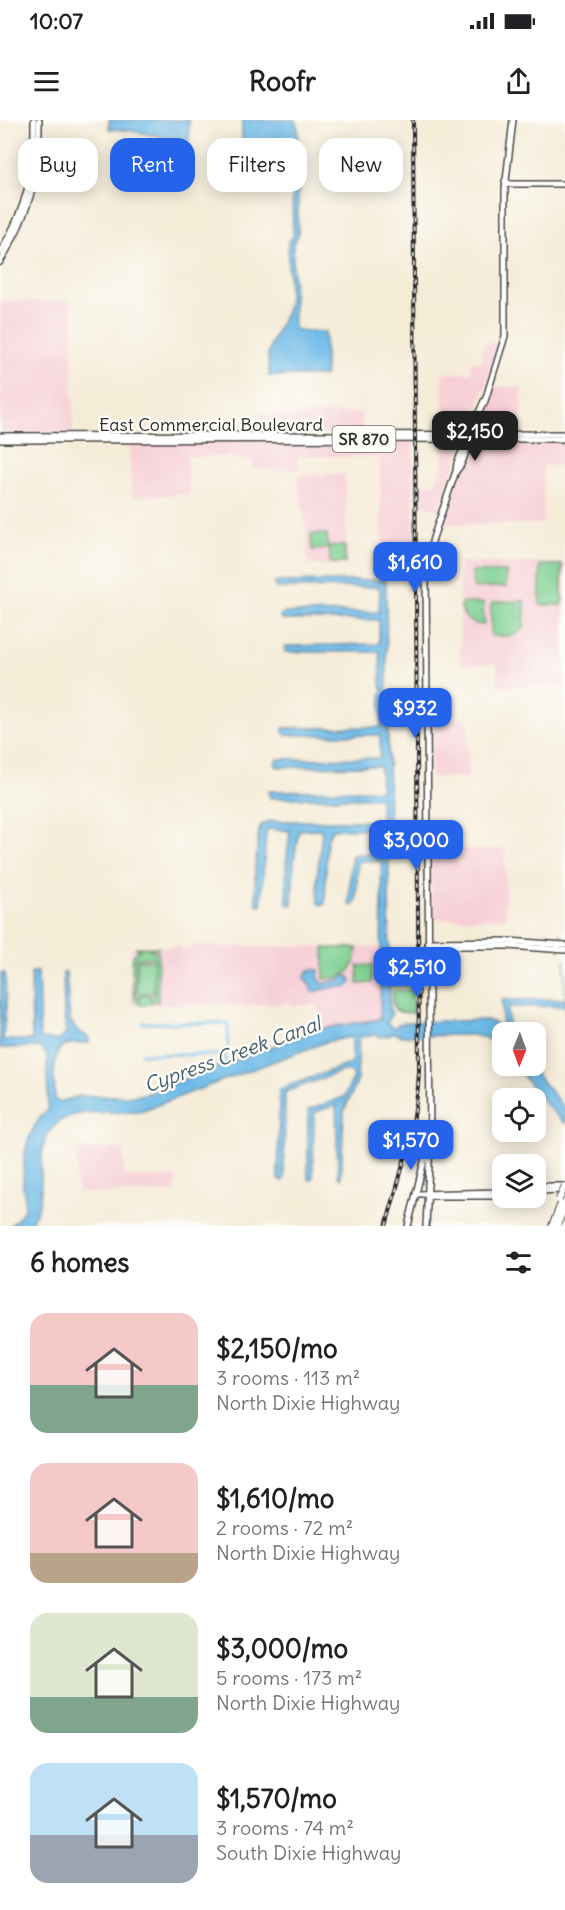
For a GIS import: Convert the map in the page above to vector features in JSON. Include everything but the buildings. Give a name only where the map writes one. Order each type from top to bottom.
[{"type":"highway","points":[[559,1226],[565,1186]]},
{"type":"highway","points":[[551,1226],[563,1198]]},
{"type":"highway","points":[[559,1226],[565,1214]]},
{"type":"main road","points":[[0,252],[14,228],[28,191],[33,161],[34,120]]},
{"type":"main road","points":[[0,262],[20,226],[32,192],[38,161],[39,120]]},
{"type":"main road","points":[[456,471],[461,465],[505,336],[506,182],[513,120]]},
{"type":"main road","points":[[506,182],[511,180],[565,182]]},
{"type":"main road","points":[[426,1226],[430,1145],[426,568],[457,463],[477,425],[484,401]]},
{"type":"main road","points":[[477,425],[480,431],[490,434]]},
{"type":"main road","name":"East Commercial Boulevard","points":[[0,438],[41,440],[305,439],[318,434],[378,434],[510,439],[523,436]]},
{"type":"main road","points":[[362,439],[378,434]]},
{"type":"main road","name":"East Commercial Boulevard","points":[[0,438],[49,435],[362,439],[456,439],[490,434],[565,436]]},
{"type":"main road","points":[[41,440],[49,435]]},
{"type":"main road","points":[[456,439],[464,447]]},
{"type":"main road","points":[[428,942],[500,946],[518,941],[565,945]]},
{"type":"main road","points":[[428,942],[508,943],[565,950]]},
{"type":"main road","points":[[408,1226],[429,1138]]},
{"type":"main road","points":[[546,1186],[565,1186]]},
{"type":"main road","points":[[428,1194],[432,1192],[492,1191]]},
{"type":"main road","points":[[417,1194],[492,1196]]},
{"type":"main road","points":[[546,1194],[563,1198]]},
{"type":"shaded area","points":[[0,301],[72,301],[73,432],[0,432]]},
{"type":"shaded area","points":[[482,343],[500,343],[486,385],[466,432],[444,432],[442,373],[471,373],[471,362],[482,361]]},
{"type":"shaded area","points":[[493,387],[522,387],[522,432],[477,432]]},
{"type":"shaded area","points":[[362,413],[361,432],[260,433],[259,414]]},
{"type":"shaded area","points":[[129,440],[413,440],[414,560],[386,562],[382,560],[380,457],[298,456],[298,470],[253,470],[252,460],[236,460],[233,457],[187,457],[189,494],[131,497]]},
{"type":"shaded area","points":[[443,440],[460,441],[462,446],[439,510],[420,503],[419,484],[435,484],[442,466]]},
{"type":"shaded area","points":[[474,441],[565,441],[565,465],[543,466],[543,524],[440,524]]},
{"type":"shaded area","points":[[345,474],[347,565],[309,565],[306,529],[297,477],[298,475]]},
{"type":"shaded area","points":[[459,563],[565,563],[565,686],[497,687],[497,664],[460,665]]},
{"type":"shaded area","points":[[468,717],[468,778],[431,777],[432,718]]},
{"type":"shaded area","points":[[431,849],[505,849],[506,919],[432,919]]},
{"type":"shaded area","points":[[136,946],[180,947],[183,950],[191,946],[382,947],[380,1019],[319,1029],[318,1005],[290,1005],[290,1002],[232,1005],[134,1005],[131,1003],[131,950]]},
{"type":"shaded area","points":[[79,1149],[123,1149],[125,1177],[176,1177],[175,1193],[78,1193],[76,1183]]},
{"type":"green space","points":[[311,534],[327,534],[328,549],[312,550]]},
{"type":"green space","points":[[329,546],[345,546],[345,563],[330,563]]},
{"type":"green space","points":[[540,565],[562,565],[562,605],[540,605]]},
{"type":"green space","points":[[472,572],[506,572],[506,587],[473,588]]},
{"type":"green space","points":[[525,601],[524,628],[513,636],[491,636],[491,604]]},
{"type":"green space","points":[[461,603],[483,603],[484,625],[474,624],[467,619]]},
{"type":"green space","points":[[136,947],[158,947],[158,949],[149,949],[158,952],[158,1002],[154,1001],[147,1005],[137,1003],[132,986],[132,962],[137,951],[141,949],[136,949]],"holes":[[[154,957],[154,995],[150,1000],[150,995],[140,995],[140,1000],[135,993],[136,958]]]},
{"type":"green space","points":[[324,948],[357,948],[355,962],[344,975],[324,979]]},
{"type":"green space","points":[[392,951],[408,951],[409,986],[392,986]]},
{"type":"green space","points":[[137,960],[154,960],[154,993],[137,993]]},
{"type":"green space","points":[[372,965],[372,983],[358,984],[358,966]]},
{"type":"green space","points":[[393,990],[413,990],[413,1013],[395,1009]]},
{"type":"water","points":[[109,120],[189,120],[189,138],[171,138],[109,129]]},
{"type":"water","points":[[242,120],[295,120],[298,129],[298,138],[242,138]]},
{"type":"water","points":[[292,192],[298,192],[298,236],[293,243],[294,328],[325,332],[325,376],[269,376],[268,354],[287,309],[289,297],[288,243],[293,236]]},
{"type":"water","points":[[384,580],[386,582],[390,1010],[392,1013],[387,1023],[396,1027],[398,1024],[411,1022],[487,1020],[492,1022],[492,1043],[486,1038],[472,1035],[402,1036],[394,1033],[380,1037],[377,1035],[359,1037],[357,1082],[344,1111],[341,1179],[338,1177],[336,1105],[314,1114],[313,1178],[310,1180],[308,1178],[308,1110],[344,1097],[353,1075],[350,1071],[343,1071],[285,1092],[284,1179],[282,1181],[278,1179],[279,1089],[352,1063],[352,1037],[326,1042],[144,1110],[92,1112],[61,1120],[52,1128],[43,1149],[40,1200],[32,1221],[34,1226],[10,1226],[23,1211],[25,1205],[23,1173],[27,1144],[35,1126],[48,1108],[47,1055],[39,1047],[0,1048],[1,973],[5,973],[6,1005],[3,1038],[5,1040],[32,1040],[31,972],[38,972],[40,1039],[58,1040],[66,1034],[63,973],[66,972],[70,1020],[76,1029],[89,1038],[89,1043],[74,1043],[60,1048],[54,1069],[55,1099],[59,1102],[79,1096],[145,1094],[319,1029],[380,1019],[381,861],[358,862],[356,902],[352,906],[349,904],[351,857],[356,854],[380,853],[380,829],[332,829],[327,840],[325,904],[322,905],[318,903],[317,877],[322,833],[320,829],[299,830],[294,861],[292,905],[287,904],[286,864],[290,831],[268,829],[266,832],[261,905],[256,902],[255,867],[259,830],[261,825],[269,821],[381,821],[380,798],[270,798],[268,792],[381,790],[380,766],[277,767],[275,763],[278,759],[380,758],[380,735],[286,735],[282,731],[284,728],[381,727],[383,689],[380,652],[285,652],[285,646],[379,644],[379,620],[282,620],[280,617],[286,613],[379,612],[380,590],[378,587],[276,588],[274,584],[277,582]]},
{"type":"water","points":[[309,970],[319,970],[318,977],[323,984],[347,975],[351,984],[345,988],[340,986],[312,992],[305,977]]},
{"type":"water","points":[[565,999],[565,1006],[508,1007],[509,1022],[502,1022],[502,1000]]},
{"type":"water","points":[[523,1076],[538,1076],[565,1109],[565,1124],[546,1104],[546,1088],[533,1088]]},
{"type":"waterway","name":"Cypress Creek Canal","points":[[142,1023],[228,1023],[228,1049],[224,1055],[228,1066]]},
{"type":"waterway","name":"Cypress Creek Canal","points":[[142,1054],[224,1055]]},
{"type":"railway","points":[[386,1226],[411,1130],[419,1071],[413,120]]}]
